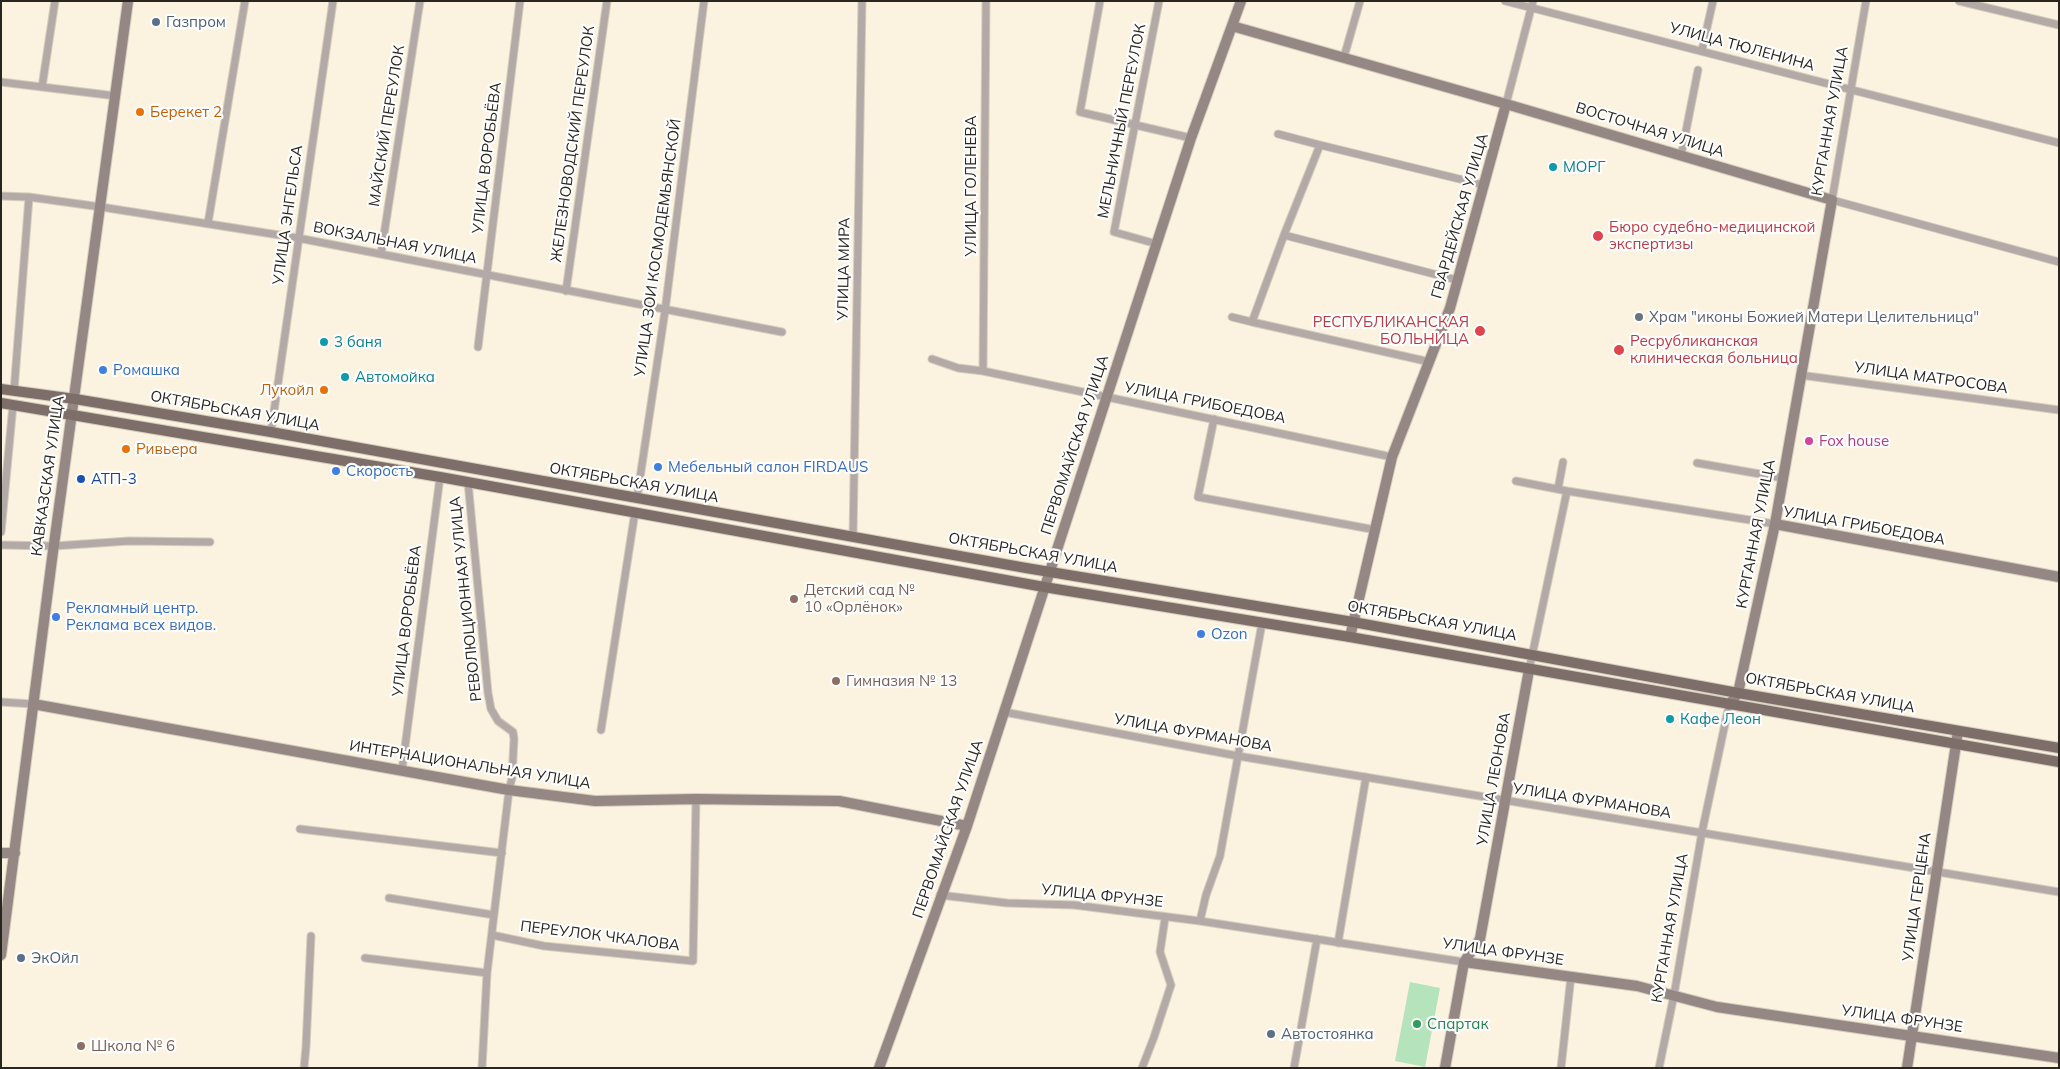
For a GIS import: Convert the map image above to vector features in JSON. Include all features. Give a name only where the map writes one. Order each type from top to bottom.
[{"type":"main road","name":"ОКТЯБРЬСКАЯ УЛИЦА","points":[[1,389],[75,399],[271,432],[1050,572],[1353,622],[1738,693],[2059,748]]},
{"type":"main road","name":"ОКТЯБРЬСКАЯ УЛИЦА","points":[[1,403],[440,476],[1044,587],[1350,637],[2059,762]]},
{"type":"street","points":[[42,87],[55,1]]},
{"type":"street","name":"КАВКАЗСКАЯ УЛИЦА","points":[[1,956],[54,546],[128,1]]},
{"type":"street","points":[[208,224],[245,1]]},
{"type":"street","name":"УЛИЦА ЭНГЕЛЬСА","points":[[271,432],[333,1]]},
{"type":"street","name":"МАЙСКИЙ ПЕРЕУЛОК","points":[[381,254],[420,1]]},
{"type":"street","name":"УЛИЦА ВОРОБЬЁВА","points":[[478,347],[520,1]]},
{"type":"street","name":"ЖЕЛЕЗНОВОДСКИЙ ПЕРЕУЛОК","points":[[566,291],[607,1]]},
{"type":"street","name":"УЛИЦА ЗОИ КОСМОДЕМЬЯНСКОЙ","points":[[637,498],[665,311],[704,1]]},
{"type":"street","name":"УЛИЦА МИРА","points":[[853,537],[862,1]]},
{"type":"street","name":"УЛИЦА ГОЛЕНЕВА","points":[[983,372],[986,1]]},
{"type":"street","points":[[1100,1],[1080,112],[1191,138]]},
{"type":"street","name":"МЕЛЬНИЧНЫЙ ПЕРЕУЛОК","points":[[1157,244],[1114,232],[1159,1]]},
{"type":"street","name":"ПЕРВОМАЙСКАЯ УЛИЦА","points":[[880,1068],[940,895],[967,826],[1191,138],[1241,1]]},
{"type":"street","points":[[1344,57],[1360,1]]},
{"type":"street","name":"УЛИЦА ТЮЛЕНИНА","points":[[1505,1],[1532,5],[1850,90],[2059,142]]},
{"type":"street","points":[[1702,50],[1713,1]]},
{"type":"street","name":"КУРГАННАЯ УЛИЦА","points":[[1659,1068],[1674,995],[1702,832],[1729,705],[1738,693],[1775,524],[1866,1]]},
{"type":"street","points":[[1959,1],[2059,25]]},
{"type":"street","name":"ГВАРДЕЙСКАЯ УЛИЦА","points":[[1350,637],[1392,457],[1450,308],[1532,5]]},
{"type":"street","name":"ВОСТОЧНАЯ УЛИЦА","points":[[1232,26],[1832,200],[2059,262]]},
{"type":"street","points":[[1681,156],[1698,70]]},
{"type":"street","points":[[1,82],[116,96]]},
{"type":"street","points":[[1278,134],[1484,185]]},
{"type":"street","points":[[1252,322],[1320,145]]},
{"type":"street","name":"ВОКЗАЛЬНАЯ УЛИЦА","points":[[1,196],[29,197],[101,207],[298,238],[665,311],[782,332]]},
{"type":"street","points":[[14,391],[29,197]]},
{"type":"street","points":[[1284,235],[1457,280]]},
{"type":"street","points":[[1232,317],[1430,362]]},
{"type":"street","name":"УЛИЦА ГРИБОЕДОВА","points":[[932,359],[958,368],[1392,457]]},
{"type":"street","name":"УЛИЦА МАТРОСОВА","points":[[1800,374],[2059,410]]},
{"type":"street","points":[[1,532],[13,405]]},
{"type":"street","points":[[1214,419],[1198,497],[1376,530]]},
{"type":"street","points":[[1558,489],[1563,462]]},
{"type":"street","points":[[1697,463],[1783,478]]},
{"type":"street","name":"УЛИЦА ВОРОБЬЁВА","points":[[402,770],[440,476]]},
{"type":"street","name":"УЛИЦА ГРИБОЕДОВА","points":[[1516,481],[1567,491],[1775,524],[2059,577]]},
{"type":"street","name":"РЕВОЛЮЦИОННАЯ УЛИЦА","points":[[468,482],[488,693],[491,708],[498,721],[514,732],[512,778],[487,973],[482,1068]]},
{"type":"street","name":"УЛИЦА ЛЕОНОВА","points":[[1445,1068],[1464,962],[1480,939],[1532,654],[1567,491]]},
{"type":"street","points":[[601,730],[635,512]]},
{"type":"street","points":[[1,545],[54,546],[129,541],[210,542]]},
{"type":"street","points":[[1200,921],[1206,894],[1220,856],[1262,623]]},
{"type":"street","name":"ИНТЕРНАЦИОНАЛЬНАЯ УЛИЦА","points":[[1,702],[33,704],[509,790],[595,801],[696,799],[838,801],[967,826]]},
{"type":"street","name":"УЛИЦА ФУРМАНОВА","points":[[1004,712],[1238,756],[2059,892]]},
{"type":"street","name":"УЛИЦА ГЕРЦЕНА","points":[[1907,1068],[1935,871],[1958,730]]},
{"type":"street","points":[[1338,942],[1366,777]]},
{"type":"street","name":"ПЕРЕУЛОК ЧКАЛОВА","points":[[492,935],[544,946],[693,962],[696,799]]},
{"type":"street","points":[[300,829],[502,853]]},
{"type":"street","points":[[1,854],[15,853]]},
{"type":"street","name":"УЛИЦА ФРУНЗЕ","points":[[940,895],[1007,902],[1074,905],[1164,918],[1200,921],[1464,962],[1637,986],[1717,1007],[2059,1058]]},
{"type":"street","points":[[389,898],[494,915]]},
{"type":"street","points":[[1142,1068],[1171,985],[1160,952],[1164,918]]},
{"type":"street","points":[[304,1068],[311,936]]},
{"type":"street","points":[[1294,1068],[1317,939]]},
{"type":"street","points":[[365,958],[487,973]]},
{"type":"street","points":[[1561,1068],[1571,976]]},
{"type":"green space","name":"Спартак","points":[[1410,982],[1440,988],[1425,1067],[1395,1061]]},
{"type":"place","name":"Газпром","points":[[156,22]]},
{"type":"place","name":"Берекет 2","points":[[140,112]]},
{"type":"place","name":"МОРГ","points":[[1553,167]]},
{"type":"place","name":"Бюро судебно-медицинской экспертизы","points":[[1598,236]]},
{"type":"place","name":"Храм \"иконы Божией Матери Целительница\"","points":[[1639,317]]},
{"type":"place","name":"РЕСПУБЛИКАНСКАЯ БОЛЬНИЦА","points":[[1480,331]]},
{"type":"place","name":"3 баня","points":[[324,342]]},
{"type":"place","name":"Ресрубликанская клиническая больница","points":[[1619,350]]},
{"type":"place","name":"Ромашка","points":[[103,370]]},
{"type":"place","name":"Автомойка","points":[[345,377]]},
{"type":"place","name":"Лукойл","points":[[324,390]]},
{"type":"place","name":"Fox house","points":[[1809,441]]},
{"type":"place","name":"Ривьера","points":[[126,449]]},
{"type":"place","name":"Мебельный салон FIRDAUS","points":[[658,467]]},
{"type":"place","name":"Скорость","points":[[336,471]]},
{"type":"place","name":"АТП-3","points":[[81,479]]},
{"type":"place","name":"Детский сад № 10 «Орлёнок»","points":[[794,599]]},
{"type":"place","name":"Рекламный центр. Реклама всех видов.","points":[[56,617]]},
{"type":"place","name":"Ozon","points":[[1201,634]]},
{"type":"place","name":"Гимназия № 13","points":[[836,681]]},
{"type":"place","name":"Кафе Леон","points":[[1670,719]]},
{"type":"place","name":"ЭкОйл","points":[[21,958]]},
{"type":"place","name":"Спартак","points":[[1417,1024]]},
{"type":"place","name":"Автостоянка","points":[[1271,1034]]},
{"type":"place","name":"Школа № 6","points":[[81,1046]]}]
